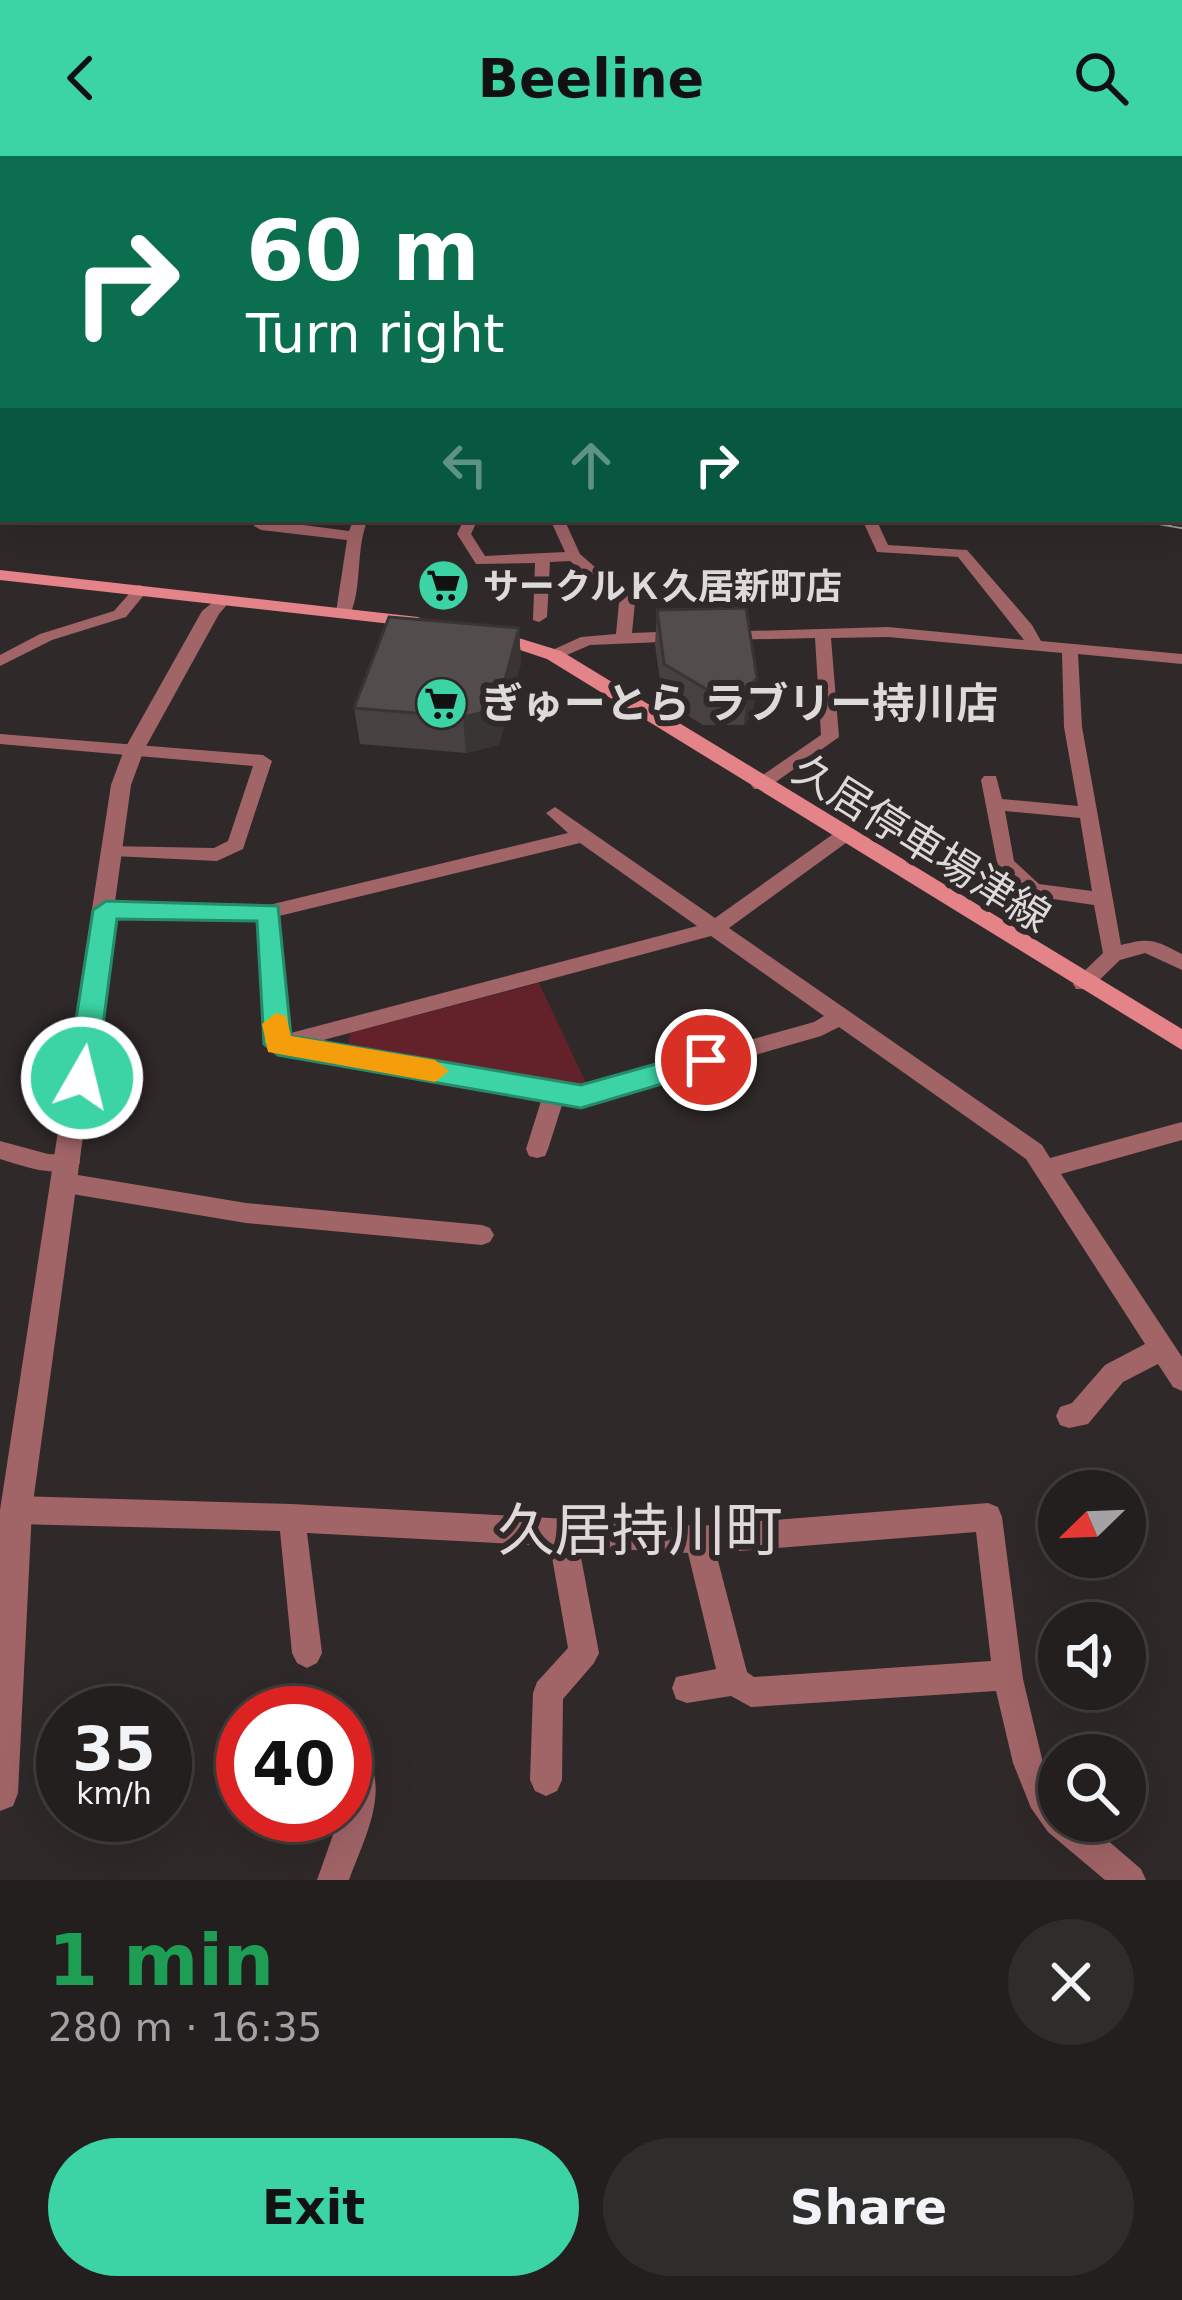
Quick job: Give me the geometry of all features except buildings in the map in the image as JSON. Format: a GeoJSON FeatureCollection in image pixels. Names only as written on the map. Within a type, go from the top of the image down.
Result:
{"type":"FeatureCollection","features":[{"type":"Feature","properties":{"kind":"main road"},"geometry":{"type":"LineString","coordinates":[[0,575],[436,625]]}},
{"type":"Feature","properties":{"kind":"main road","name":"久居停車場津線"},"geometry":{"type":"LineString","coordinates":[[474,631],[554,655],[1182,1041]]}},
{"type":"Feature","properties":{"kind":"street"},"geometry":{"type":"LineString","coordinates":[[263,522],[261,526],[352,536]]}},
{"type":"Feature","properties":{"kind":"street"},"geometry":{"type":"LineString","coordinates":[[344,612],[353,563],[352,536],[359,522]]}},
{"type":"Feature","properties":{"kind":"street"},"geometry":{"type":"LineString","coordinates":[[470,522],[464,534],[481,561],[574,556]]}},
{"type":"Feature","properties":{"kind":"street"},"geometry":{"type":"LineString","coordinates":[[558,522],[574,556],[627,602],[624,637]]}},
{"type":"Feature","properties":{"kind":"street"},"geometry":{"type":"LineString","coordinates":[[870,522],[882,549],[962,553],[1026,628],[1034,644]]}},
{"type":"Feature","properties":{"kind":"street"},"geometry":{"type":"LineString","coordinates":[[539,617],[543,560]]}},
{"type":"Feature","properties":{"kind":"street"},"geometry":{"type":"LineString","coordinates":[[0,661],[46,637],[120,614],[140,590]]}},
{"type":"Feature","properties":{"kind":"street"},"geometry":{"type":"LineString","coordinates":[[0,1793],[10,1530],[68,1173],[121,785],[134,750],[211,611],[222,600]]}},
{"type":"Feature","properties":{"kind":"street"},"geometry":{"type":"LineString","coordinates":[[554,655],[587,640],[624,637],[888,632],[1182,659]]}},
{"type":"Feature","properties":{"kind":"street"},"geometry":{"type":"LineString","coordinates":[[760,784],[830,737],[823,634]]}},
{"type":"Feature","properties":{"kind":"street"},"geometry":{"type":"LineString","coordinates":[[1070,649],[1073,727],[1113,955]]}},
{"type":"Feature","properties":{"kind":"street"},"geometry":{"type":"LineString","coordinates":[[0,739],[263,760],[236,845],[217,855],[113,850]]}},
{"type":"Feature","properties":{"kind":"street"},"geometry":{"type":"LineString","coordinates":[[990,780],[1005,863],[1034,890],[1102,899]]}},
{"type":"Feature","properties":{"kind":"street"},"geometry":{"type":"LineString","coordinates":[[996,804],[1088,813]]}},
{"type":"Feature","properties":{"kind":"street"},"geometry":{"type":"LineString","coordinates":[[555,813],[1034,1152],[1182,1379]]}},
{"type":"Feature","properties":{"kind":"street"},"geometry":{"type":"LineString","coordinates":[[106,910],[269,912],[583,836]]}},
{"type":"Feature","properties":{"kind":"street"},"geometry":{"type":"LineString","coordinates":[[278,1044],[715,928],[843,836]]}},
{"type":"Feature","properties":{"kind":"street"},"geometry":{"type":"LineString","coordinates":[[269,912],[278,1044]]}},
{"type":"Feature","properties":{"kind":"street"},"geometry":{"type":"LineString","coordinates":[[1083,984],[1113,955],[1147,945],[1182,963]]}},
{"type":"Feature","properties":{"kind":"street"},"geometry":{"type":"LineString","coordinates":[[278,1044],[581,1096],[821,1028],[838,1017]]}},
{"type":"Feature","properties":{"kind":"street"},"geometry":{"type":"LineString","coordinates":[[537,1149],[555,1092]]}},
{"type":"Feature","properties":{"kind":"street"},"geometry":{"type":"LineString","coordinates":[[1045,1169],[1182,1131]]}},
{"type":"Feature","properties":{"kind":"street"},"geometry":{"type":"LineString","coordinates":[[0,1150],[68,1173],[246,1213],[482,1235]]}},
{"type":"Feature","properties":{"kind":"street"},"geometry":{"type":"LineString","coordinates":[[1069,1416],[1079,1415],[1098,1388],[1132,1358],[1163,1352]]}},
{"type":"Feature","properties":{"kind":"street"},"geometry":{"type":"LineString","coordinates":[[10,1530],[292,1518],[699,1540],[988,1517],[1027,1769],[1038,1790]]}},
{"type":"Feature","properties":{"kind":"street"},"geometry":{"type":"LineString","coordinates":[[292,1518],[307,1653]]}},
{"type":"Feature","properties":{"kind":"street"},"geometry":{"type":"LineString","coordinates":[[545,1780],[548,1693],[584,1653],[562,1533]]}},
{"type":"Feature","properties":{"kind":"street"},"geometry":{"type":"LineString","coordinates":[[699,1540],[734,1681]]}},
{"type":"Feature","properties":{"kind":"street"},"geometry":{"type":"LineString","coordinates":[[687,1688],[734,1681],[751,1692],[1010,1676]]}},
{"type":"Feature","properties":{"kind":"street"},"geometry":{"type":"LineString","coordinates":[[333,1880],[347,1842]]}},
{"type":"Feature","properties":{"kind":"street"},"geometry":{"type":"LineString","coordinates":[[1084,1842],[1130,1880]]}},
{"type":"Feature","properties":{"kind":"shaded area"},"geometry":{"type":"Polygon","coordinates":[[[539,983],[586,1083],[580,1086],[348,1046],[350,1033],[539,983]]]}},
{"type":"Feature","properties":{"kind":"railway"},"geometry":{"type":"LineString","coordinates":[[1165,522],[1182,525]]}},
{"type":"Feature","properties":{"kind":"slow traffic"},"geometry":{"type":"LineString","coordinates":[[276,1024],[278,1044],[435,1071]]}},
{"type":"Feature","properties":{"kind":"place","name":"サークルＫ久居新町店"},"geometry":{"type":"Point","coordinates":[444,586]}},
{"type":"Feature","properties":{"kind":"place","name":"ぎゅーとら ラブリー持川店"},"geometry":{"type":"Point","coordinates":[442,703]}},
{"type":"Feature","properties":{"kind":"district","name":"久居持川町"},"geometry":{"type":"Point","coordinates":[640,1530]}},
{"type":"Feature","properties":{"kind":"route"},"geometry":{"type":"LineString","coordinates":[[82,1078],[106,910],[269,912],[278,1044],[581,1096],[706,1060]]}}]}
